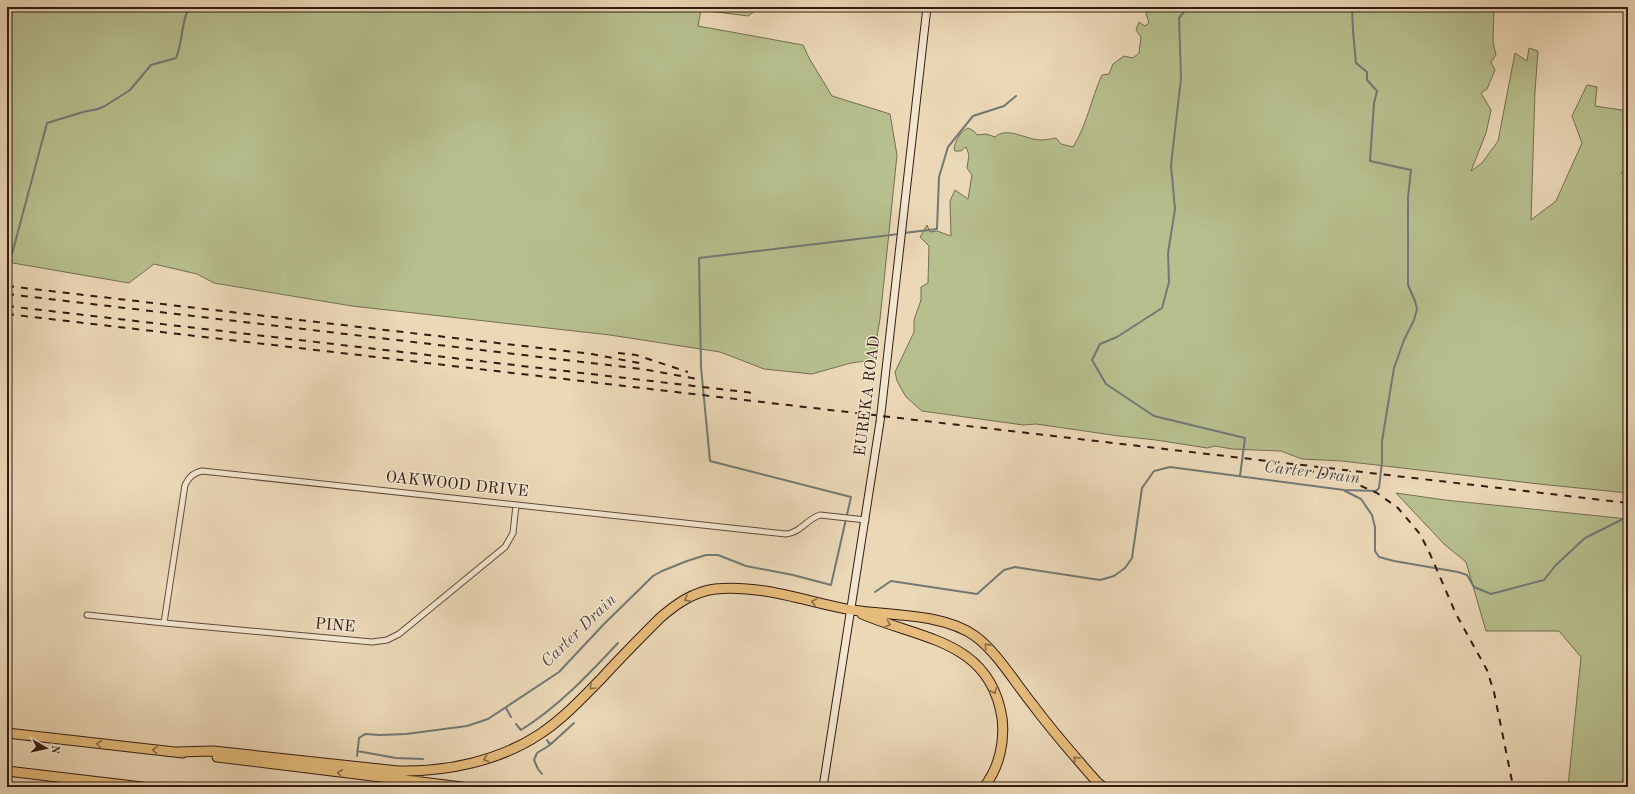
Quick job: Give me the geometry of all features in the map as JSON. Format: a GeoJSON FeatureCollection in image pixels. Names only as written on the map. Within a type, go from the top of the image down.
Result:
{"type":"FeatureCollection","features":[{"type":"Feature","properties":{"kind":"highway"},"geometry":{"type":"LineString","coordinates":[[177,752],[220,752],[405,771],[435,770],[470,764],[488,759],[540,734],[567,712],[673,606],[698,593],[730,588],[770,592],[852,610],[942,622],[961,628],[984,643],[1044,720],[1103,787]]}},
{"type":"Feature","properties":{"kind":"highway"},"geometry":{"type":"LineString","coordinates":[[852,610],[876,620],[948,644],[974,662],[989,681],[1000,704],[1003,729],[1001,751],[995,767],[984,787]]}},
{"type":"Feature","properties":{"kind":"highway"},"geometry":{"type":"LineString","coordinates":[[7,733],[462,787]]}},
{"type":"Feature","properties":{"kind":"highway"},"geometry":{"type":"LineString","coordinates":[[7,771],[142,787]]}},
{"type":"Feature","properties":{"kind":"street","name":"EUREKA ROAD"},"geometry":{"type":"LineString","coordinates":[[823,787],[882,412],[927,7]]}},
{"type":"Feature","properties":{"kind":"street","name":"OAKWOOD DRIVE"},"geometry":{"type":"LineString","coordinates":[[164,623],[184,485],[188,479],[198,472],[207,471],[786,534],[796,532],[815,517],[820,515],[866,520]]}},
{"type":"Feature","properties":{"kind":"street","name":"PINE"},"geometry":{"type":"LineString","coordinates":[[87,615],[372,642],[387,640],[399,634],[505,547],[513,533],[516,505]]}},
{"type":"Feature","properties":{"kind":"green space"},"geometry":{"type":"Polygon","coordinates":[[[7,7],[761,7],[748,16],[701,10],[698,26],[803,45],[809,58],[832,96],[890,114],[897,155],[880,319],[873,360],[851,363],[812,374],[764,369],[720,352],[610,335],[352,306],[214,283],[197,274],[154,264],[129,283],[7,262],[7,7]]]}},
{"type":"Feature","properties":{"kind":"green space"},"geometry":{"type":"Polygon","coordinates":[[[1148,7],[1494,7],[1493,42],[1496,55],[1491,62],[1495,70],[1487,89],[1481,93],[1491,110],[1486,133],[1471,171],[1482,163],[1498,141],[1515,53],[1527,61],[1529,48],[1538,51],[1535,91],[1531,220],[1556,201],[1582,143],[1572,116],[1587,85],[1597,87],[1595,106],[1628,111],[1628,165],[1621,173],[1627,178],[1628,182],[1628,493],[1342,461],[1302,459],[1281,451],[1232,449],[1215,446],[1207,448],[1036,424],[1023,425],[922,411],[906,397],[897,381],[895,372],[914,332],[914,320],[921,300],[921,287],[928,283],[929,246],[920,237],[927,225],[930,232],[937,231],[951,236],[950,201],[955,190],[968,199],[972,175],[967,168],[969,155],[966,147],[961,151],[955,151],[954,148],[959,136],[968,128],[974,131],[977,135],[986,134],[995,137],[1000,134],[1011,133],[1041,140],[1056,138],[1061,144],[1073,147],[1082,130],[1102,75],[1109,74],[1113,64],[1124,56],[1133,58],[1139,53],[1141,37],[1136,30],[1139,22],[1145,26],[1149,23],[1146,14],[1148,7]]]}},
{"type":"Feature","properties":{"kind":"green space"},"geometry":{"type":"Polygon","coordinates":[[[1396,493],[1445,500],[1628,519],[1628,787],[1568,787],[1581,657],[1559,631],[1486,631],[1466,562],[1445,545],[1396,493]]]}},
{"type":"Feature","properties":{"kind":"waterway"},"geometry":{"type":"LineString","coordinates":[[7,258],[12,254],[47,123],[105,106],[130,90],[151,65],[176,58],[186,13],[189,7]]}},
{"type":"Feature","properties":{"kind":"waterway"},"geometry":{"type":"LineString","coordinates":[[1188,7],[1179,18],[1181,78],[1171,165],[1175,209],[1168,253],[1169,282],[1162,308],[1117,337],[1100,344],[1092,360],[1106,384],[1154,416],[1245,438],[1240,476]]}},
{"type":"Feature","properties":{"kind":"waterway","name":"Carter Drain"},"geometry":{"type":"LineString","coordinates":[[875,592],[891,581],[977,594],[1004,570],[1015,567],[1100,580],[1114,576],[1125,568],[1132,558],[1142,488],[1154,471],[1170,467],[1344,490],[1376,491],[1379,488],[1382,462],[1382,441],[1394,368],[1404,340],[1414,320],[1417,309],[1408,285],[1408,197],[1411,170],[1370,161],[1374,103],[1377,91],[1367,80],[1367,72],[1356,63],[1352,7]]}},
{"type":"Feature","properties":{"kind":"waterway"},"geometry":{"type":"LineString","coordinates":[[904,233],[937,229],[939,177],[948,147],[973,116],[1004,106],[1016,96]]}},
{"type":"Feature","properties":{"kind":"waterway"},"geometry":{"type":"LineString","coordinates":[[357,756],[359,738],[365,734],[406,734],[467,726],[488,719],[559,672],[604,624],[653,576],[687,561],[706,555],[718,555],[746,566],[793,575],[831,585],[851,497],[710,461],[701,367],[699,258],[899,234]]}},
{"type":"Feature","properties":{"kind":"waterway"},"geometry":{"type":"LineString","coordinates":[[1345,491],[1361,499],[1372,515],[1375,527],[1375,551],[1379,557],[1458,572],[1467,575],[1474,587],[1491,594],[1544,580],[1555,566],[1585,538],[1625,518],[1628,519]]}},
{"type":"Feature","properties":{"kind":"waterway"},"geometry":{"type":"LineString","coordinates":[[516,724],[521,730],[548,711],[584,678],[618,643]]}},
{"type":"Feature","properties":{"kind":"waterway"},"geometry":{"type":"LineString","coordinates":[[506,708],[511,717]]}},
{"type":"Feature","properties":{"kind":"waterway"},"geometry":{"type":"LineString","coordinates":[[550,743],[551,744],[574,723]]}},
{"type":"Feature","properties":{"kind":"waterway"},"geometry":{"type":"LineString","coordinates":[[542,774],[534,760],[537,753],[550,745],[547,740]]}},
{"type":"Feature","properties":{"kind":"waterway"},"geometry":{"type":"LineString","coordinates":[[357,751],[396,758],[423,759]]}},
{"type":"Feature","properties":{"kind":"railway"},"geometry":{"type":"LineString","coordinates":[[7,286],[592,354],[644,364]]}},
{"type":"Feature","properties":{"kind":"railway"},"geometry":{"type":"LineString","coordinates":[[7,294],[642,369],[697,379]]}},
{"type":"Feature","properties":{"kind":"railway"},"geometry":{"type":"LineString","coordinates":[[7,306],[754,393]]}},
{"type":"Feature","properties":{"kind":"railway"},"geometry":{"type":"LineString","coordinates":[[7,314],[1628,503]]}},
{"type":"Feature","properties":{"kind":"railway"},"geometry":{"type":"LineString","coordinates":[[618,353],[636,355],[688,372]]}},
{"type":"Feature","properties":{"kind":"railway"},"geometry":{"type":"LineString","coordinates":[[1307,470],[1350,481],[1377,493],[1398,508],[1420,534],[1456,614],[1487,670],[1494,692],[1512,781]]}}]}
